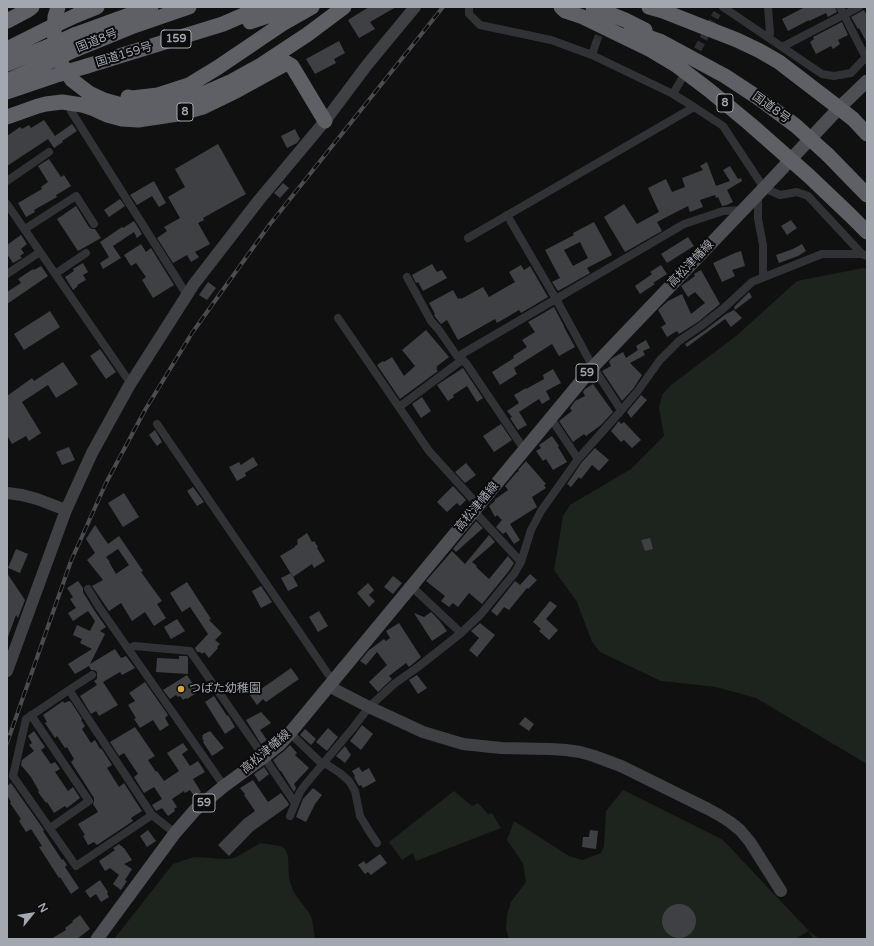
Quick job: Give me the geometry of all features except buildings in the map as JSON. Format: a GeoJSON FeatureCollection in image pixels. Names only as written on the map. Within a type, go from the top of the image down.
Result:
{"type":"FeatureCollection","features":[{"type":"Feature","properties":{"kind":"highway"},"geometry":{"type":"LineString","coordinates":[[7,21],[32,7]]}},
{"type":"Feature","properties":{"kind":"highway"},"geometry":{"type":"LineString","coordinates":[[58,7],[55,17],[54,33],[57,50],[62,65],[72,80],[88,93],[104,100],[126,106],[149,107],[200,95],[232,80],[261,65],[308,34],[344,7]]}},
{"type":"Feature","properties":{"kind":"highway"},"geometry":{"type":"LineString","coordinates":[[96,7],[66,11],[64,30],[66,46],[71,60],[84,77],[96,86],[111,93],[132,98],[158,95],[189,85],[217,68],[267,33],[312,7]]}},
{"type":"Feature","properties":{"kind":"highway","name":"国道8号"},"geometry":{"type":"LineString","coordinates":[[7,81],[53,60],[75,42],[151,7]]}},
{"type":"Feature","properties":{"kind":"highway","name":"国道8号"},"geometry":{"type":"LineString","coordinates":[[7,64],[42,49],[131,27],[189,7]]}},
{"type":"Feature","properties":{"kind":"highway","name":"国道159号"},"geometry":{"type":"LineString","coordinates":[[7,92],[60,74],[223,24],[262,7]]}},
{"type":"Feature","properties":{"kind":"highway"},"geometry":{"type":"LineString","coordinates":[[183,37],[214,34],[274,14],[290,7]]}},
{"type":"Feature","properties":{"kind":"highway","name":"国道8号"},"geometry":{"type":"LineString","coordinates":[[563,7],[614,23],[660,41],[725,76],[760,99],[796,126],[867,195]]}},
{"type":"Feature","properties":{"kind":"highway","name":"8"},"geometry":{"type":"LineString","coordinates":[[563,7],[565,11],[583,17],[644,47],[676,66],[709,90],[750,124],[850,214],[867,232]]}},
{"type":"Feature","properties":{"kind":"highway","name":"国道8号"},"geometry":{"type":"LineString","coordinates":[[593,7],[652,33],[660,41]]}},
{"type":"Feature","properties":{"kind":"highway"},"geometry":{"type":"LineString","coordinates":[[649,7],[663,11],[723,35],[760,51],[779,62],[853,119],[867,134]]}},
{"type":"Feature","properties":{"kind":"highway"},"geometry":{"type":"LineString","coordinates":[[7,49],[47,29],[73,11]]}},
{"type":"Feature","properties":{"kind":"highway","name":"8"},"geometry":{"type":"LineString","coordinates":[[7,117],[46,104],[62,102],[87,106],[107,115],[122,119],[138,120],[178,114],[203,107],[236,91],[278,67],[287,64],[292,66],[325,121]]}},
{"type":"Feature","properties":{"kind":"main road","name":"高松津幡線"},"geometry":{"type":"LineString","coordinates":[[97,939],[175,833],[195,810],[224,786],[279,745],[593,367],[839,108],[867,81]]}},
{"type":"Feature","properties":{"kind":"street"},"geometry":{"type":"LineString","coordinates":[[7,672],[11,646],[66,510],[92,452],[131,384],[194,284],[259,200],[325,121],[367,65],[415,7]]}},
{"type":"Feature","properties":{"kind":"street"},"geometry":{"type":"LineString","coordinates":[[469,7],[469,14],[480,25],[551,40],[592,55],[673,94],[723,126],[761,191],[758,219],[763,245],[763,277]]}},
{"type":"Feature","properties":{"kind":"street"},"geometry":{"type":"LineString","coordinates":[[768,7],[769,38]]}},
{"type":"Feature","properties":{"kind":"street"},"geometry":{"type":"LineString","coordinates":[[782,47],[842,11],[859,7]]}},
{"type":"Feature","properties":{"kind":"street"},"geometry":{"type":"LineString","coordinates":[[720,9],[769,38],[822,74],[834,76],[851,73],[866,60],[842,11]]}},
{"type":"Feature","properties":{"kind":"street"},"geometry":{"type":"LineString","coordinates":[[592,55],[596,43]]}},
{"type":"Feature","properties":{"kind":"street"},"geometry":{"type":"LineString","coordinates":[[673,94],[681,80]]}},
{"type":"Feature","properties":{"kind":"street"},"geometry":{"type":"LineString","coordinates":[[72,103],[71,111],[187,295]]}},
{"type":"Feature","properties":{"kind":"street"},"geometry":{"type":"LineString","coordinates":[[468,238],[694,108]]}},
{"type":"Feature","properties":{"kind":"street"},"geometry":{"type":"LineString","coordinates":[[7,181],[49,152]]}},
{"type":"Feature","properties":{"kind":"street"},"geometry":{"type":"LineString","coordinates":[[761,191],[780,195],[797,192],[808,196],[865,255]]}},
{"type":"Feature","properties":{"kind":"street"},"geometry":{"type":"LineString","coordinates":[[25,230],[76,196],[94,224]]}},
{"type":"Feature","properties":{"kind":"street"},"geometry":{"type":"LineString","coordinates":[[7,205],[131,384]]}},
{"type":"Feature","properties":{"kind":"street"},"geometry":{"type":"LineString","coordinates":[[462,360],[462,354],[684,224],[723,211],[742,210]]}},
{"type":"Feature","properties":{"kind":"street"},"geometry":{"type":"LineString","coordinates":[[507,215],[556,299],[593,367],[621,410]]}},
{"type":"Feature","properties":{"kind":"street"},"geometry":{"type":"LineString","coordinates":[[7,274],[40,252]]}},
{"type":"Feature","properties":{"kind":"street"},"geometry":{"type":"LineString","coordinates":[[55,274],[86,254]]}},
{"type":"Feature","properties":{"kind":"street"},"geometry":{"type":"LineString","coordinates":[[290,816],[300,792],[305,785],[369,708],[394,684],[461,633],[481,614],[514,574],[521,562],[531,530],[541,511],[578,459],[646,380],[660,360],[679,341],[724,308],[752,282],[822,254],[865,255]]}},
{"type":"Feature","properties":{"kind":"street"},"geometry":{"type":"LineString","coordinates":[[407,277],[431,321],[457,356],[466,363],[524,449]]}},
{"type":"Feature","properties":{"kind":"street"},"geometry":{"type":"LineString","coordinates":[[338,318],[429,451],[521,562]]}},
{"type":"Feature","properties":{"kind":"street"},"geometry":{"type":"LineString","coordinates":[[399,407],[462,360]]}},
{"type":"Feature","properties":{"kind":"street"},"geometry":{"type":"LineString","coordinates":[[550,417],[578,459]]}},
{"type":"Feature","properties":{"kind":"street"},"geometry":{"type":"LineString","coordinates":[[157,424],[328,674],[336,690],[369,708],[423,732],[463,744],[500,748],[566,750],[594,756],[621,766],[708,809],[730,822],[740,830],[750,842],[781,891]]}},
{"type":"Feature","properties":{"kind":"street"},"geometry":{"type":"LineString","coordinates":[[7,493],[30,497],[66,510]]}},
{"type":"Feature","properties":{"kind":"street"},"geometry":{"type":"LineString","coordinates":[[411,586],[461,633]]}},
{"type":"Feature","properties":{"kind":"street"},"geometry":{"type":"LineString","coordinates":[[88,589],[224,786]]}},
{"type":"Feature","properties":{"kind":"street"},"geometry":{"type":"LineString","coordinates":[[129,649],[134,646],[190,651],[295,803]]}},
{"type":"Feature","properties":{"kind":"street"},"geometry":{"type":"LineString","coordinates":[[92,675],[26,719],[13,776],[76,866],[152,815]]}},
{"type":"Feature","properties":{"kind":"street"},"geometry":{"type":"LineString","coordinates":[[69,690],[152,815],[175,833]]}},
{"type":"Feature","properties":{"kind":"street"},"geometry":{"type":"LineString","coordinates":[[32,716],[89,801],[50,828]]}},
{"type":"Feature","properties":{"kind":"street"},"geometry":{"type":"LineString","coordinates":[[290,733],[320,762],[340,773],[349,781],[355,791],[360,816],[377,843]]}},
{"type":"Feature","properties":{"kind":"shaded area"},"geometry":{"type":"Polygon","coordinates":[[[863,268],[867,269],[867,764],[756,698],[716,687],[661,681],[600,652],[592,642],[577,602],[554,570],[563,516],[570,505],[631,469],[664,436],[659,408],[662,395],[671,385],[736,336],[797,281],[863,268]]]}},
{"type":"Feature","properties":{"kind":"shaded area"},"geometry":{"type":"Polygon","coordinates":[[[623,790],[723,840],[809,931],[795,939],[509,939],[506,929],[507,915],[511,902],[526,882],[523,863],[507,840],[514,821],[569,856],[582,860],[601,853],[604,846],[606,811],[623,790]]]}},
{"type":"Feature","properties":{"kind":"shaded area"},"geometry":{"type":"Polygon","coordinates":[[[454,791],[472,806],[478,803],[488,814],[492,813],[501,828],[416,861],[413,853],[402,860],[389,842],[454,791]]]}},
{"type":"Feature","properties":{"kind":"shaded area"},"geometry":{"type":"Polygon","coordinates":[[[261,843],[280,846],[285,849],[288,856],[289,878],[293,891],[312,919],[315,939],[114,939],[173,864],[194,857],[234,858],[261,843]]]}},
{"type":"Feature","properties":{"kind":"shaded area"},"geometry":{"type":"Polygon","coordinates":[[[809,931],[819,939],[813,939],[809,931]]]}},
{"type":"Feature","properties":{"kind":"tunnel"},"geometry":{"type":"LineString","coordinates":[[692,60],[717,13]]}},
{"type":"Feature","properties":{"kind":"tunnel"},"geometry":{"type":"LineString","coordinates":[[596,43],[603,25]]}},
{"type":"Feature","properties":{"kind":"railway"},"geometry":{"type":"LineString","coordinates":[[7,743],[71,561],[106,483],[145,410],[192,333],[270,224],[443,7]]}},
{"type":"Feature","properties":{"kind":"place","name":"つばた幼稚園"},"geometry":{"type":"Point","coordinates":[181,689]}}]}
